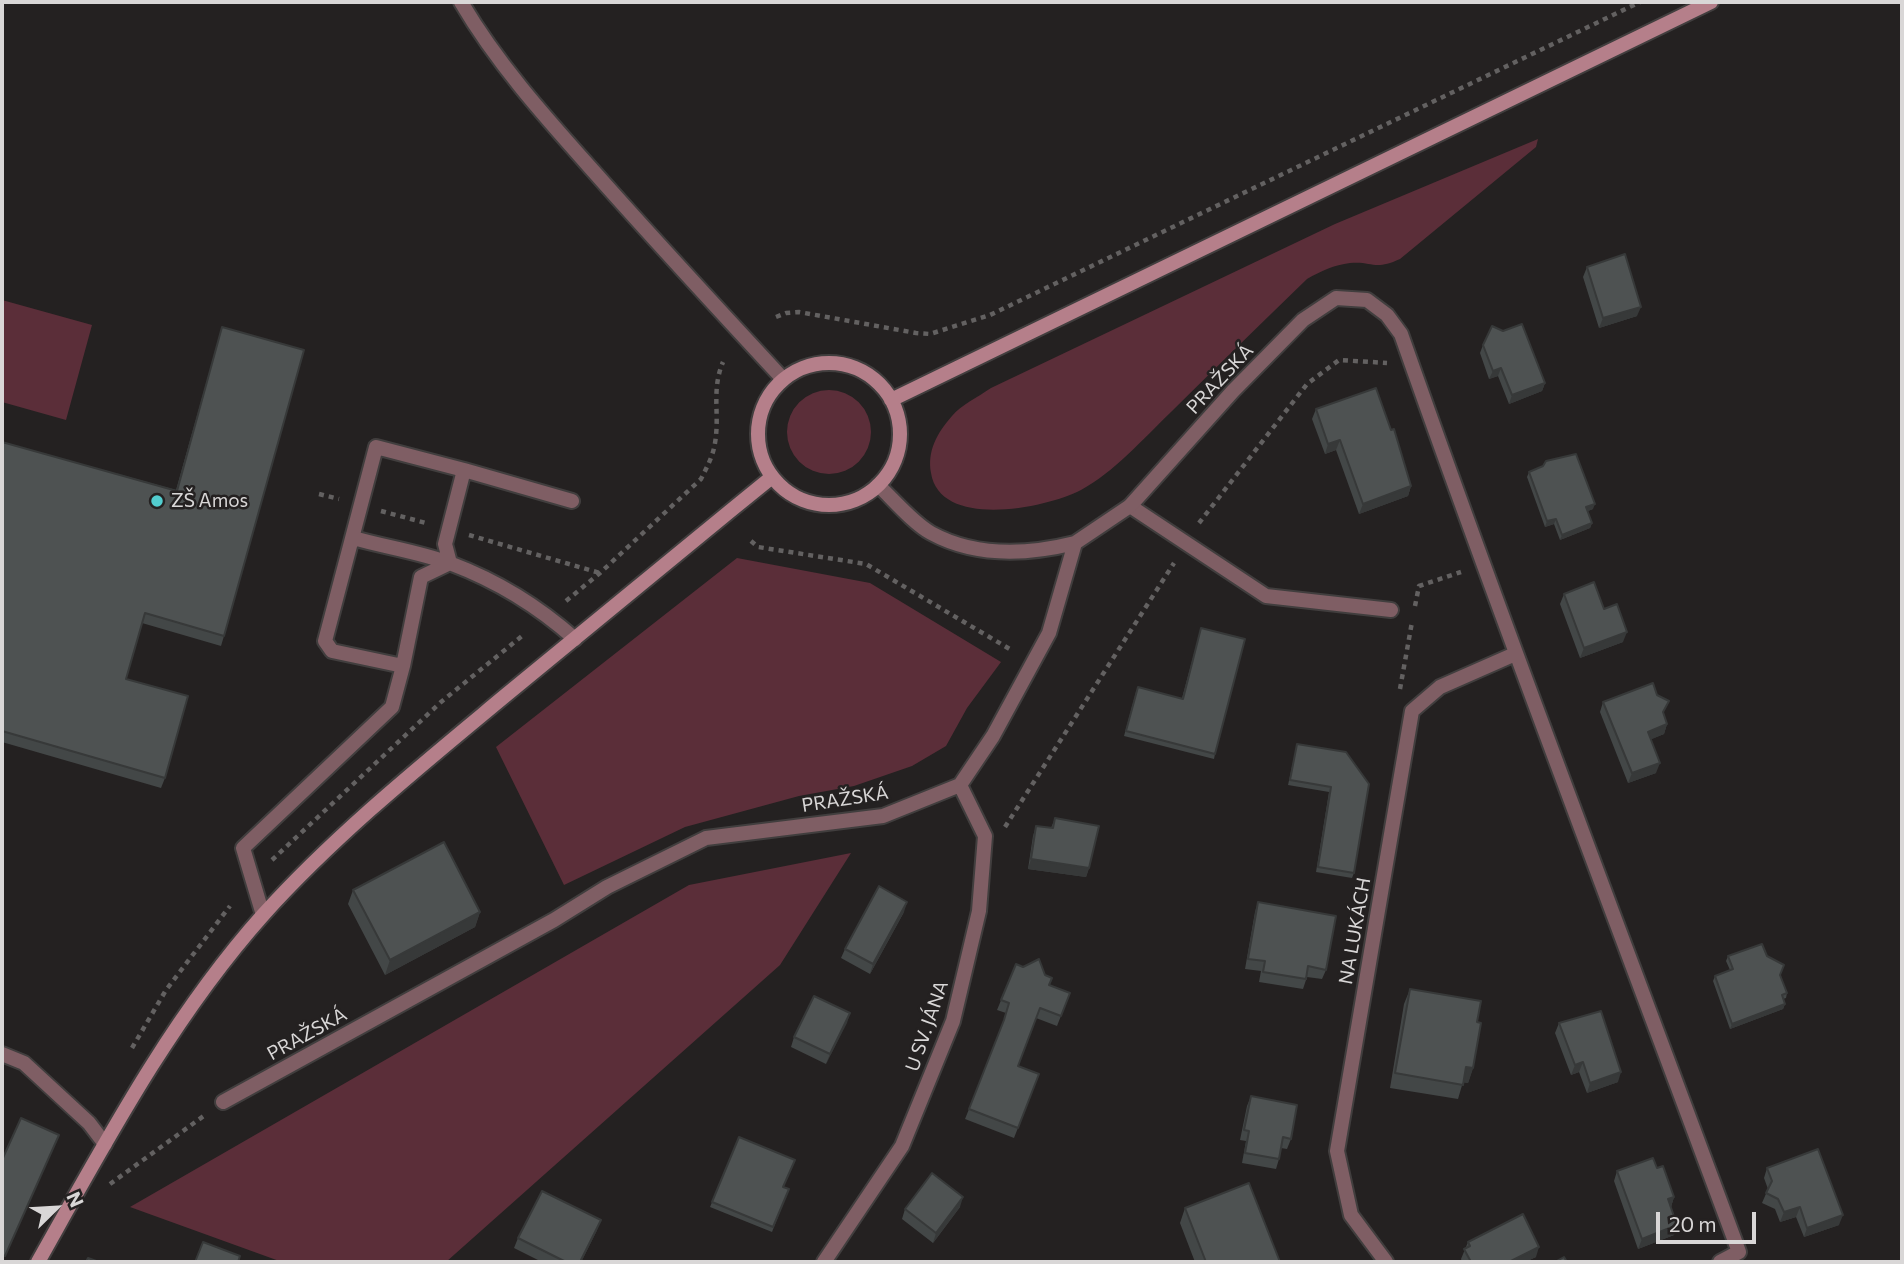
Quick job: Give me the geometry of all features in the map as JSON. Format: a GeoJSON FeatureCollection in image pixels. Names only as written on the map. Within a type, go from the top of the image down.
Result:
{"type":"FeatureCollection","features":[{"type":"Feature","properties":{"kind":"main road"},"geometry":{"type":"LineString","coordinates":[[891,400],[1711,2]]}},
{"type":"Feature","properties":{"kind":"main road"},"geometry":{"type":"LineString","coordinates":[[821,363],[842,364],[862,371],[879,383],[891,400],[898,422],[898,445],[891,467],[878,485],[861,497],[843,503],[823,505],[804,501],[786,491],[772,477],[762,458],[758,436],[760,415],[769,395],[783,379],[802,368],[821,363]]}},
{"type":"Feature","properties":{"kind":"main road"},"geometry":{"type":"LineString","coordinates":[[38,1262],[105,1144],[191,1008],[264,915],[309,867],[443,747],[772,477]]}},
{"type":"Feature","properties":{"kind":"street"},"geometry":{"type":"LineString","coordinates":[[461,2],[501,64],[608,188],[783,379]]}},
{"type":"Feature","properties":{"kind":"street","name":"PRAŽSKÁ"},"geometry":{"type":"LineString","coordinates":[[1075,543],[1130,506],[1233,391],[1303,320],[1336,298],[1367,300],[1387,315],[1401,334],[1515,654]]}},
{"type":"Feature","properties":{"kind":"street"},"geometry":{"type":"LineString","coordinates":[[403,666],[331,651],[325,640],[376,447],[572,500]]}},
{"type":"Feature","properties":{"kind":"street"},"geometry":{"type":"LineString","coordinates":[[450,563],[445,544],[464,470]]}},
{"type":"Feature","properties":{"kind":"street"},"geometry":{"type":"LineString","coordinates":[[878,485],[929,532],[969,549],[1044,551],[1075,543]]}},
{"type":"Feature","properties":{"kind":"street"},"geometry":{"type":"LineString","coordinates":[[1130,506],[1266,596],[1391,610]]}},
{"type":"Feature","properties":{"kind":"street"},"geometry":{"type":"LineString","coordinates":[[353,538],[450,563],[506,589],[538,608],[575,639]]}},
{"type":"Feature","properties":{"kind":"street"},"geometry":{"type":"LineString","coordinates":[[960,785],[993,736],[1049,633],[1075,543]]}},
{"type":"Feature","properties":{"kind":"street"},"geometry":{"type":"LineString","coordinates":[[264,915],[243,848],[392,707],[421,577],[450,563]]}},
{"type":"Feature","properties":{"kind":"street"},"geometry":{"type":"LineString","coordinates":[[1515,654],[1556,757],[1741,1257],[1720,1262]]}},
{"type":"Feature","properties":{"kind":"street","name":"NA LUKÁCH"},"geometry":{"type":"LineString","coordinates":[[1386,1262],[1351,1215],[1338,1151],[1412,711],[1440,687],[1515,654]]}},
{"type":"Feature","properties":{"kind":"street","name":"PRAŽSKÁ"},"geometry":{"type":"LineString","coordinates":[[223,1102],[554,920],[607,887],[706,838],[883,816],[960,785]]}},
{"type":"Feature","properties":{"kind":"street","name":"U SV. JÁNA"},"geometry":{"type":"LineString","coordinates":[[827,1261],[902,1146],[953,1021],[979,911],[985,836],[960,785]]}},
{"type":"Feature","properties":{"kind":"street"},"geometry":{"type":"LineString","coordinates":[[2,1054],[24,1063],[89,1123],[105,1144]]}},
{"type":"Feature","properties":{"kind":"path"},"geometry":{"type":"LineString","coordinates":[[776,317],[799,312],[930,334],[990,315],[1640,2]]}},
{"type":"Feature","properties":{"kind":"path"},"geometry":{"type":"LineString","coordinates":[[561,604],[600,573],[701,479],[710,463],[715,442],[717,377],[723,362]]}},
{"type":"Feature","properties":{"kind":"path"},"geometry":{"type":"LineString","coordinates":[[751,541],[758,547],[866,564],[1033,663]]}},
{"type":"Feature","properties":{"kind":"path"},"geometry":{"type":"LineString","coordinates":[[272,860],[440,702],[522,636]]}},
{"type":"Feature","properties":{"kind":"path"},"geometry":{"type":"LineString","coordinates":[[107,1186],[223,1102]]}},
{"type":"Feature","properties":{"kind":"shaded area"},"geometry":{"type":"Polygon","coordinates":[[[1538,139],[1536,147],[1400,259],[1379,265],[1344,264],[1307,279],[1128,454],[1093,483],[1065,497],[1044,503],[997,510],[973,508],[953,502],[939,491],[930,465],[930,457],[938,436],[956,412],[991,388],[1335,224],[1538,139]]]}},
{"type":"Feature","properties":{"kind":"shaded area"},"geometry":{"type":"Polygon","coordinates":[[[2,300],[92,325],[66,420],[2,402],[2,300]]]}},
{"type":"Feature","properties":{"kind":"shaded area"},"geometry":{"type":"Polygon","coordinates":[[[829,390],[845,393],[859,402],[868,416],[871,432],[868,448],[859,462],[845,471],[829,474],[813,471],[799,462],[790,448],[787,432],[790,416],[799,402],[813,393],[829,390]]]}},
{"type":"Feature","properties":{"kind":"shaded area"},"geometry":{"type":"Polygon","coordinates":[[[737,558],[870,583],[1001,662],[967,708],[946,746],[912,766],[854,786],[799,796],[685,827],[564,885],[496,747],[737,558]]]}},
{"type":"Feature","properties":{"kind":"shaded area"},"geometry":{"type":"Polygon","coordinates":[[[851,853],[780,965],[446,1262],[282,1262],[130,1207],[689,885],[851,853]]]}},
{"type":"Feature","properties":{"kind":"building"},"geometry":{"type":"Polygon","coordinates":[[[1625,254],[1641,307],[1603,318],[1587,267],[1625,254]]]}},
{"type":"Feature","properties":{"kind":"building"},"geometry":{"type":"Polygon","coordinates":[[[1522,324],[1545,383],[1512,395],[1501,368],[1493,371],[1483,345],[1492,326],[1503,331],[1522,324]]]}},
{"type":"Feature","properties":{"kind":"building"},"geometry":{"type":"Polygon","coordinates":[[[222,327],[304,350],[224,636],[145,613],[126,679],[188,696],[165,778],[2,731],[2,442],[177,491],[222,327]]]}},
{"type":"Feature","properties":{"kind":"building"},"geometry":{"type":"Polygon","coordinates":[[[1376,388],[1391,430],[1394,429],[1411,486],[1363,504],[1340,440],[1328,444],[1316,409],[1376,388]]]}},
{"type":"Feature","properties":{"kind":"building"},"geometry":{"type":"Polygon","coordinates":[[[1576,454],[1595,504],[1586,507],[1592,523],[1562,535],[1556,519],[1547,521],[1529,472],[1543,466],[1546,461],[1576,454]]]}},
{"type":"Feature","properties":{"kind":"building"},"geometry":{"type":"Polygon","coordinates":[[[1594,582],[1604,609],[1617,604],[1627,632],[1584,648],[1564,594],[1594,582]]]}},
{"type":"Feature","properties":{"kind":"building"},"geometry":{"type":"Polygon","coordinates":[[[1201,628],[1245,639],[1215,754],[1126,731],[1138,687],[1183,699],[1201,628]]]}},
{"type":"Feature","properties":{"kind":"building"},"geometry":{"type":"Polygon","coordinates":[[[1653,683],[1657,695],[1669,701],[1663,712],[1667,724],[1648,732],[1660,763],[1632,773],[1603,702],[1653,683]]]}},
{"type":"Feature","properties":{"kind":"building"},"geometry":{"type":"Polygon","coordinates":[[[1297,744],[1346,752],[1369,784],[1354,873],[1318,867],[1331,787],[1290,780],[1297,744]]]}},
{"type":"Feature","properties":{"kind":"building"},"geometry":{"type":"Polygon","coordinates":[[[1055,818],[1099,826],[1089,868],[1031,859],[1036,826],[1053,828],[1055,818]]]}},
{"type":"Feature","properties":{"kind":"building"},"geometry":{"type":"Polygon","coordinates":[[[444,842],[480,912],[390,960],[353,890],[444,842]]]}},
{"type":"Feature","properties":{"kind":"building"},"geometry":{"type":"Polygon","coordinates":[[[879,886],[907,902],[873,964],[845,949],[879,886]]]}},
{"type":"Feature","properties":{"kind":"building"},"geometry":{"type":"Polygon","coordinates":[[[1258,902],[1336,916],[1326,970],[1308,966],[1306,979],[1263,972],[1265,961],[1248,959],[1258,902]]]}},
{"type":"Feature","properties":{"kind":"building"},"geometry":{"type":"Polygon","coordinates":[[[1762,944],[1767,956],[1784,965],[1780,975],[1787,993],[1782,995],[1785,1004],[1732,1024],[1715,976],[1733,969],[1728,956],[1762,944]]]}},
{"type":"Feature","properties":{"kind":"building"},"geometry":{"type":"Polygon","coordinates":[[[1039,959],[1045,975],[1052,978],[1049,985],[1070,993],[1061,1016],[1040,1008],[1018,1066],[1039,1074],[1018,1128],[969,1109],[1004,1020],[1009,1003],[1001,1000],[1016,964],[1023,967],[1039,959]]]}},
{"type":"Feature","properties":{"kind":"building"},"geometry":{"type":"Polygon","coordinates":[[[1410,989],[1481,1001],[1477,1022],[1481,1023],[1473,1068],[1466,1067],[1463,1085],[1395,1073],[1410,989]]]}},
{"type":"Feature","properties":{"kind":"building"},"geometry":{"type":"Polygon","coordinates":[[[814,996],[850,1013],[830,1054],[794,1037],[814,996]]]}},
{"type":"Feature","properties":{"kind":"building"},"geometry":{"type":"Polygon","coordinates":[[[1601,1011],[1621,1072],[1590,1083],[1583,1062],[1575,1065],[1559,1023],[1601,1011]]]}},
{"type":"Feature","properties":{"kind":"building"},"geometry":{"type":"Polygon","coordinates":[[[1251,1096],[1297,1105],[1291,1139],[1283,1137],[1279,1159],[1245,1153],[1249,1131],[1244,1130],[1251,1096]]]}},
{"type":"Feature","properties":{"kind":"building"},"geometry":{"type":"Polygon","coordinates":[[[21,1118],[59,1135],[5,1256],[2,1255],[2,1160],[21,1118]]]}},
{"type":"Feature","properties":{"kind":"building"},"geometry":{"type":"Polygon","coordinates":[[[739,1137],[795,1160],[783,1187],[789,1189],[773,1227],[712,1202],[739,1137]]]}},
{"type":"Feature","properties":{"kind":"building"},"geometry":{"type":"Polygon","coordinates":[[[1818,1149],[1843,1215],[1807,1228],[1800,1207],[1784,1212],[1778,1199],[1766,1193],[1772,1181],[1767,1168],[1818,1149]]]}},
{"type":"Feature","properties":{"kind":"building"},"geometry":{"type":"Polygon","coordinates":[[[1653,1158],[1657,1168],[1663,1166],[1674,1197],[1668,1199],[1677,1225],[1642,1239],[1617,1171],[1653,1158]]]}},
{"type":"Feature","properties":{"kind":"building"},"geometry":{"type":"Polygon","coordinates":[[[932,1173],[963,1197],[936,1233],[905,1209],[932,1173]]]}},
{"type":"Feature","properties":{"kind":"building"},"geometry":{"type":"Polygon","coordinates":[[[1249,1183],[1280,1262],[1206,1262],[1185,1208],[1249,1183]]]}},
{"type":"Feature","properties":{"kind":"building"},"geometry":{"type":"Polygon","coordinates":[[[542,1191],[601,1220],[580,1262],[566,1262],[518,1238],[542,1191]]]}},
{"type":"Feature","properties":{"kind":"building"},"geometry":{"type":"Polygon","coordinates":[[[1523,1214],[1539,1247],[1509,1262],[1471,1262],[1464,1249],[1470,1246],[1468,1242],[1523,1214]]]}},
{"type":"Feature","properties":{"kind":"building"},"geometry":{"type":"Polygon","coordinates":[[[203,1242],[240,1256],[238,1262],[195,1262],[203,1242]]]}},
{"type":"Feature","properties":{"kind":"place","name":"ZŠ Amos"},"geometry":{"type":"Point","coordinates":[157,501]}}]}
